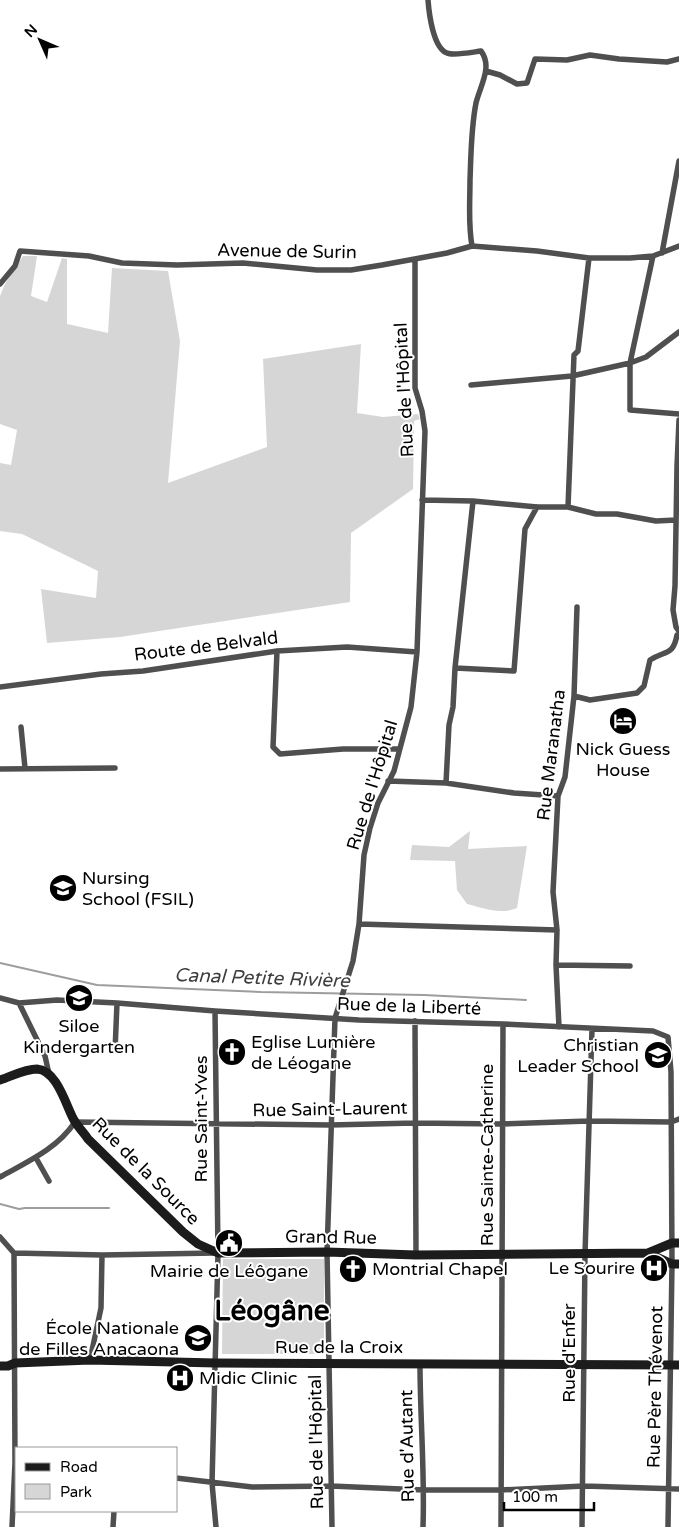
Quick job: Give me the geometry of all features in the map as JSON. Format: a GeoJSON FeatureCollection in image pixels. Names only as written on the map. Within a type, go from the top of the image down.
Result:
{"type":"FeatureCollection","features":[{"type":"Feature","properties":{"kind":"street"},"geometry":{"type":"LineString","coordinates":[[428,0],[435,39],[441,49],[448,54],[482,52],[486,57],[486,71],[474,119],[469,219],[472,246]]}},
{"type":"Feature","properties":{"kind":"street"},"geometry":{"type":"LineString","coordinates":[[486,71],[500,75],[517,84],[526,83],[535,59],[567,60],[590,55],[619,60],[666,62],[679,59]]}},
{"type":"Feature","properties":{"kind":"street"},"geometry":{"type":"LineString","coordinates":[[662,253],[679,161]]}},
{"type":"Feature","properties":{"kind":"street","name":"Avenue de Surin"},"geometry":{"type":"LineString","coordinates":[[0,284],[15,266],[20,251],[89,256],[122,263],[177,265],[243,263],[317,270],[351,270],[415,260],[472,246],[537,250],[588,258],[630,258],[653,256],[679,246]]}},
{"type":"Feature","properties":{"kind":"street"},"geometry":{"type":"LineString","coordinates":[[653,256],[630,362],[630,410],[679,414]]}},
{"type":"Feature","properties":{"kind":"street"},"geometry":{"type":"LineString","coordinates":[[568,507],[572,445],[572,376],[574,355],[578,351],[588,258]]}},
{"type":"Feature","properties":{"kind":"street","name":"Rue de l'Hôpital"},"geometry":{"type":"LineString","coordinates":[[332,1527],[327,1252],[335,1018],[353,961],[364,855],[375,811],[394,771],[411,707],[417,652],[425,431],[422,411],[415,388],[415,260]]}},
{"type":"Feature","properties":{"kind":"street"},"geometry":{"type":"LineString","coordinates":[[471,385],[572,376],[630,362],[646,357],[679,332]]}},
{"type":"Feature","properties":{"kind":"street"},"geometry":{"type":"LineString","coordinates":[[679,420],[676,520],[678,535],[673,610],[676,627],[679,631]]}},
{"type":"Feature","properties":{"kind":"street"},"geometry":{"type":"LineString","coordinates":[[422,500],[568,507],[596,514],[617,514],[656,521],[676,520]]}},
{"type":"Feature","properties":{"kind":"street"},"geometry":{"type":"LineString","coordinates":[[446,783],[455,668],[473,501]]}},
{"type":"Feature","properties":{"kind":"street"},"geometry":{"type":"LineString","coordinates":[[455,668],[514,671],[525,529],[537,507]]}},
{"type":"Feature","properties":{"kind":"street","name":"Rue Maranatha"},"geometry":{"type":"LineString","coordinates":[[559,1027],[556,965],[557,930],[553,892],[558,796],[566,777],[574,696],[577,607]]}},
{"type":"Feature","properties":{"kind":"street"},"geometry":{"type":"LineString","coordinates":[[574,696],[590,700],[637,693],[644,686],[650,660],[672,650],[675,646],[677,635],[679,635]]}},
{"type":"Feature","properties":{"kind":"street","name":"Route de Belvald"},"geometry":{"type":"LineString","coordinates":[[0,687],[101,674],[143,671],[277,652],[347,647],[417,652]]}},
{"type":"Feature","properties":{"kind":"street"},"geometry":{"type":"LineString","coordinates":[[277,652],[273,747],[280,754],[343,749],[399,749]]}},
{"type":"Feature","properties":{"kind":"street"},"geometry":{"type":"LineString","coordinates":[[21,727],[25,768]]}},
{"type":"Feature","properties":{"kind":"street"},"geometry":{"type":"LineString","coordinates":[[0,768],[115,768]]}},
{"type":"Feature","properties":{"kind":"street"},"geometry":{"type":"LineString","coordinates":[[388,781],[446,783],[514,793],[558,796]]}},
{"type":"Feature","properties":{"kind":"street"},"geometry":{"type":"LineString","coordinates":[[358,924],[557,930]]}},
{"type":"Feature","properties":{"kind":"street"},"geometry":{"type":"LineString","coordinates":[[556,965],[630,966]]}},
{"type":"Feature","properties":{"kind":"street","name":"Rue de la Liberté"},"geometry":{"type":"LineString","coordinates":[[0,998],[19,1003],[57,1000],[335,1018],[653,1031],[668,1037]]}},
{"type":"Feature","properties":{"kind":"street"},"geometry":{"type":"LineString","coordinates":[[19,1003],[45,1056],[50,1074]]}},
{"type":"Feature","properties":{"kind":"street"},"geometry":{"type":"LineString","coordinates":[[116,1051],[117,1003]]}},
{"type":"Feature","properties":{"kind":"street","name":"Rue Saint-Yves"},"geometry":{"type":"LineString","coordinates":[[215,1011],[218,1253],[212,1483],[216,1527]]}},
{"type":"Feature","properties":{"kind":"street"},"geometry":{"type":"LineString","coordinates":[[415,1022],[416,1255]]}},
{"type":"Feature","properties":{"kind":"street","name":"Rue Sainte-Catherine"},"geometry":{"type":"LineString","coordinates":[[501,1527],[502,1024]]}},
{"type":"Feature","properties":{"kind":"street","name":"Rue d'Enfer"},"geometry":{"type":"LineString","coordinates":[[582,1527],[584,1486],[585,1254],[592,1029]]}},
{"type":"Feature","properties":{"kind":"street","name":"Rue Père Thévenot"},"geometry":{"type":"LineString","coordinates":[[668,1037],[671,1072],[670,1122],[676,1264],[675,1364],[668,1527]]}},
{"type":"Feature","properties":{"kind":"street"},"geometry":{"type":"LineString","coordinates":[[0,1080],[38,1069],[50,1074]]}},
{"type":"Feature","properties":{"kind":"street"},"geometry":{"type":"LineString","coordinates":[[671,1072],[679,1071]]}},
{"type":"Feature","properties":{"kind":"street","name":"Rue de la Source"},"geometry":{"type":"LineString","coordinates":[[50,1074],[60,1088],[75,1122],[88,1139],[183,1232],[198,1244],[218,1253]]}},
{"type":"Feature","properties":{"kind":"street","name":"Rue Saint-Laurent"},"geometry":{"type":"LineString","coordinates":[[75,1122],[330,1125],[415,1123],[501,1124],[670,1122],[679,1118]]}},
{"type":"Feature","properties":{"kind":"street"},"geometry":{"type":"LineString","coordinates":[[0,1177],[47,1150],[75,1122]]}},
{"type":"Feature","properties":{"kind":"street"},"geometry":{"type":"LineString","coordinates":[[36,1158],[49,1181]]}},
{"type":"Feature","properties":{"kind":"street"},"geometry":{"type":"LineString","coordinates":[[0,1237],[14,1253],[16,1447]]}},
{"type":"Feature","properties":{"kind":"street","name":"Grand Rue"},"geometry":{"type":"LineString","coordinates":[[14,1253],[102,1255],[327,1252],[416,1255],[585,1254],[648,1253],[675,1243]]}},
{"type":"Feature","properties":{"kind":"street","name":"Grand Rue"},"geometry":{"type":"LineString","coordinates":[[648,1253],[676,1264]]}},
{"type":"Feature","properties":{"kind":"street"},"geometry":{"type":"LineString","coordinates":[[90,1360],[101,1308],[102,1255]]}},
{"type":"Feature","properties":{"kind":"street","name":"Rue de la Croix"},"geometry":{"type":"LineString","coordinates":[[0,1366],[8,1366],[15,1363],[90,1360],[216,1363],[675,1364]]}},
{"type":"Feature","properties":{"kind":"street","name":"Rue d'Autant"},"geometry":{"type":"LineString","coordinates":[[420,1364],[420,1416],[424,1490],[423,1527]]}},
{"type":"Feature","properties":{"kind":"street"},"geometry":{"type":"LineString","coordinates":[[178,1478],[252,1487],[331,1486],[424,1490],[501,1490],[584,1486],[679,1489]]}},
{"type":"Feature","properties":{"kind":"street"},"geometry":{"type":"LineString","coordinates":[[12,1527],[15,1479]]}},
{"type":"Feature","properties":{"kind":"street"},"geometry":{"type":"LineString","coordinates":[[113,1527],[114,1512]]}},
{"type":"Feature","properties":{"kind":"green space"},"geometry":{"type":"Polygon","coordinates":[[[23,256],[37,256],[31,296],[47,302],[62,258],[67,259],[67,324],[108,333],[112,268],[168,271],[180,341],[168,483],[267,447],[263,359],[361,344],[357,413],[383,417],[418,414],[420,419],[414,421],[413,489],[351,533],[350,602],[120,637],[47,643],[41,589],[96,598],[98,571],[22,534],[0,531],[0,463],[11,465],[17,430],[0,424],[0,296],[5,284],[23,256]]]}},
{"type":"Feature","properties":{"kind":"green space"},"geometry":{"type":"Polygon","coordinates":[[[470,831],[468,849],[527,846],[517,908],[498,911],[467,904],[457,890],[455,861],[410,860],[412,845],[449,847],[470,831]]]}},
{"type":"Feature","properties":{"kind":"green space"},"geometry":{"type":"Polygon","coordinates":[[[223,1259],[324,1259],[324,1354],[222,1354],[223,1259]]]}},
{"type":"Feature","properties":{"kind":"waterway","name":"Canal Petite Rivière"},"geometry":{"type":"LineString","coordinates":[[0,963],[97,985],[526,1000]]}},
{"type":"Feature","properties":{"kind":"waterway"},"geometry":{"type":"LineString","coordinates":[[0,1204],[19,1209],[109,1208]]}},
{"type":"Feature","properties":{"kind":"place","name":"Nick Guess House"},"geometry":{"type":"Point","coordinates":[623,721]}},
{"type":"Feature","properties":{"kind":"place","name":"Nursing School (FSIL)"},"geometry":{"type":"Point","coordinates":[63,888]}},
{"type":"Feature","properties":{"kind":"place","name":"Siloe Kindergarten"},"geometry":{"type":"Point","coordinates":[79,998]}},
{"type":"Feature","properties":{"kind":"place","name":"Eglise Lumière de Léogane"},"geometry":{"type":"Point","coordinates":[232,1052]}},
{"type":"Feature","properties":{"kind":"place","name":"Christian Leader School"},"geometry":{"type":"Point","coordinates":[658,1055]}},
{"type":"Feature","properties":{"kind":"place","name":"Mairie de Léôgane"},"geometry":{"type":"Point","coordinates":[229,1243]}},
{"type":"Feature","properties":{"kind":"place","name":"Le Sourire"},"geometry":{"type":"Point","coordinates":[654,1268]}},
{"type":"Feature","properties":{"kind":"place","name":"Montrial Chapel"},"geometry":{"type":"Point","coordinates":[353,1269]}},
{"type":"Feature","properties":{"kind":"place","name":"École Nationale de Filles Anacaona"},"geometry":{"type":"Point","coordinates":[198,1338]}},
{"type":"Feature","properties":{"kind":"place","name":"Midic Clinic"},"geometry":{"type":"Point","coordinates":[180,1378]}},
{"type":"Feature","properties":{"kind":"district","name":"Léogâne"},"geometry":{"type":"Point","coordinates":[272,1310]}}]}
